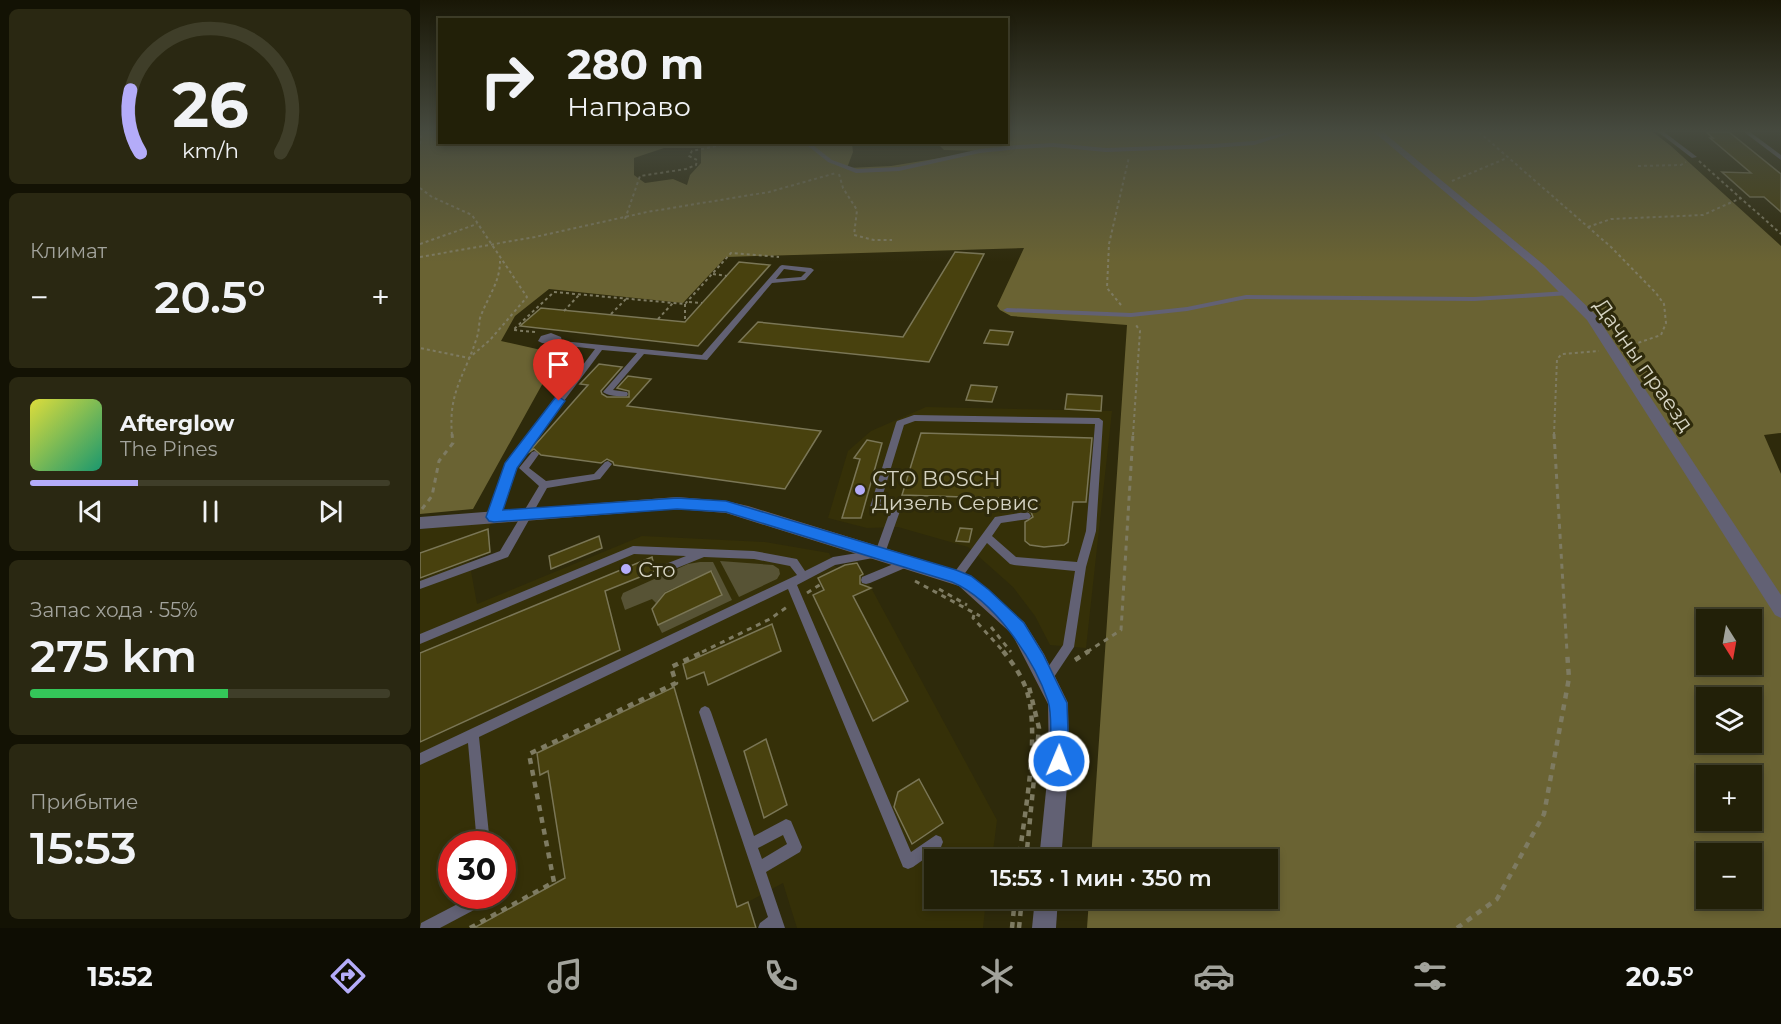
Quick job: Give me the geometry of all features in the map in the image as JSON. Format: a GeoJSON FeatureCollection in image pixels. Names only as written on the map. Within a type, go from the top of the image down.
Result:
{"type":"FeatureCollection","features":[{"type":"Feature","properties":{"kind":"street","name":"Дачны праезд"},"geometry":{"type":"LineString","coordinates":[[1430,175],[1568,293],[1592,318],[1781,610]]}},
{"type":"Feature","properties":{"kind":"street"},"geometry":{"type":"LineString","coordinates":[[420,523],[677,503],[707,504],[748,512],[880,553],[914,571],[956,577],[965,581],[984,595],[1018,628],[1058,703],[1060,735],[1051,849]]}},
{"type":"Feature","properties":{"kind":"street"},"geometry":{"type":"LineString","coordinates":[[1044,928],[1046,909]]}},
{"type":"Feature","properties":{"kind":"lane"},"geometry":{"type":"LineString","coordinates":[[559,343],[704,358],[770,281]]}},
{"type":"Feature","properties":{"kind":"lane"},"geometry":{"type":"LineString","coordinates":[[1007,310],[1131,315],[1187,309],[1246,297],[1474,299],[1568,293]]}},
{"type":"Feature","properties":{"kind":"lane"},"geometry":{"type":"LineString","coordinates":[[494,517],[510,467],[600,347]]}},
{"type":"Feature","properties":{"kind":"lane"},"geometry":{"type":"LineString","coordinates":[[624,394],[607,392],[642,352]]}},
{"type":"Feature","properties":{"kind":"lane"},"geometry":{"type":"LineString","coordinates":[[420,759],[791,584],[833,561],[880,553],[895,511],[875,507],[900,423],[915,418],[1099,421],[1091,531],[1081,567],[1068,647],[1046,679]]}},
{"type":"Feature","properties":{"kind":"lane"},"geometry":{"type":"LineString","coordinates":[[535,454],[524,468],[544,485],[597,477],[608,464]]}},
{"type":"Feature","properties":{"kind":"lane"},"geometry":{"type":"LineString","coordinates":[[420,585],[504,554],[544,485]]}},
{"type":"Feature","properties":{"kind":"lane"},"geometry":{"type":"LineString","coordinates":[[956,577],[998,520],[1026,516]]}},
{"type":"Feature","properties":{"kind":"lane"},"geometry":{"type":"LineString","coordinates":[[986,536],[1014,561],[1081,567]]}},
{"type":"Feature","properties":{"kind":"lane"},"geometry":{"type":"LineString","coordinates":[[420,639],[633,550],[754,555],[793,562],[804,577]]}},
{"type":"Feature","properties":{"kind":"lane"},"geometry":{"type":"LineString","coordinates":[[667,568],[705,553]]}},
{"type":"Feature","properties":{"kind":"lane"},"geometry":{"type":"LineString","coordinates":[[866,580],[914,571]]}},
{"type":"Feature","properties":{"kind":"lane"},"geometry":{"type":"LineString","coordinates":[[791,584],[908,862],[936,842]]}},
{"type":"Feature","properties":{"kind":"lane"},"geometry":{"type":"LineString","coordinates":[[705,712],[758,869],[773,925]]}},
{"type":"Feature","properties":{"kind":"lane"},"geometry":{"type":"LineString","coordinates":[[473,734],[482,831]]}},
{"type":"Feature","properties":{"kind":"lane"},"geometry":{"type":"LineString","coordinates":[[750,845],[786,826],[795,847],[758,869]]}},
{"type":"Feature","properties":{"kind":"lane"},"geometry":{"type":"LineString","coordinates":[[426,928],[462,909]]}},
{"type":"Feature","properties":{"kind":"path"},"geometry":{"type":"LineString","coordinates":[[625,219],[640,176],[645,175]]}},
{"type":"Feature","properties":{"kind":"path"},"geometry":{"type":"LineString","coordinates":[[420,257],[625,219],[647,212],[769,192],[827,175]]}},
{"type":"Feature","properties":{"kind":"path"},"geometry":{"type":"LineString","coordinates":[[840,175],[843,188],[857,210],[854,235],[874,240],[892,240]]}},
{"type":"Feature","properties":{"kind":"path"},"geometry":{"type":"LineString","coordinates":[[1074,661],[1121,630],[1140,331],[1131,315],[1107,288],[1109,244],[1124,175]]}},
{"type":"Feature","properties":{"kind":"path"},"geometry":{"type":"LineString","coordinates":[[1442,185],[1465,175]]}},
{"type":"Feature","properties":{"kind":"path"},"geometry":{"type":"LineString","coordinates":[[1457,928],[1497,898],[1544,814],[1569,678],[1554,434],[1557,359],[1562,354],[1614,350],[1639,344],[1661,334],[1666,323],[1664,304],[1611,247],[1527,175]]}},
{"type":"Feature","properties":{"kind":"path"},"geometry":{"type":"LineString","coordinates":[[1715,175],[1781,234]]}},
{"type":"Feature","properties":{"kind":"path"},"geometry":{"type":"LineString","coordinates":[[420,188],[432,197],[472,215],[527,297],[490,340],[469,358]]}},
{"type":"Feature","properties":{"kind":"path"},"geometry":{"type":"LineString","coordinates":[[1588,227],[1611,219],[1703,215],[1740,198]]}},
{"type":"Feature","properties":{"kind":"path"},"geometry":{"type":"LineString","coordinates":[[420,244],[477,224]]}},
{"type":"Feature","properties":{"kind":"path"},"geometry":{"type":"LineString","coordinates":[[685,322],[687,303],[731,253],[783,257],[777,265]]}},
{"type":"Feature","properties":{"kind":"path"},"geometry":{"type":"LineString","coordinates":[[420,511],[432,496],[440,461],[453,443],[450,413],[457,385],[478,335],[480,319],[500,274],[500,259]]}},
{"type":"Feature","properties":{"kind":"path"},"geometry":{"type":"LineString","coordinates":[[712,274],[727,276]]}},
{"type":"Feature","properties":{"kind":"path"},"geometry":{"type":"LineString","coordinates":[[541,333],[513,330],[554,292],[673,303],[702,303]]}},
{"type":"Feature","properties":{"kind":"path"},"geometry":{"type":"LineString","coordinates":[[564,311],[579,295]]}},
{"type":"Feature","properties":{"kind":"path"},"geometry":{"type":"LineString","coordinates":[[611,314],[626,299]]}},
{"type":"Feature","properties":{"kind":"path"},"geometry":{"type":"LineString","coordinates":[[658,319],[673,303]]}},
{"type":"Feature","properties":{"kind":"path"},"geometry":{"type":"LineString","coordinates":[[420,348],[469,358]]}},
{"type":"Feature","properties":{"kind":"path"},"geometry":{"type":"LineString","coordinates":[[914,571],[976,609],[973,618],[1005,652],[1026,688],[1032,717],[1020,849]]}},
{"type":"Feature","properties":{"kind":"path"},"geometry":{"type":"LineString","coordinates":[[470,928],[554,882],[530,754],[676,683],[671,667],[770,619],[821,584]]}},
{"type":"Feature","properties":{"kind":"path"},"geometry":{"type":"LineString","coordinates":[[974,614],[982,616]]}},
{"type":"Feature","properties":{"kind":"path"},"geometry":{"type":"LineString","coordinates":[[989,625],[1010,649],[1026,679],[1035,704],[1039,728],[1027,849]]}},
{"type":"Feature","properties":{"kind":"path"},"geometry":{"type":"LineString","coordinates":[[1012,928],[1014,909]]}},
{"type":"Feature","properties":{"kind":"path"},"geometry":{"type":"LineString","coordinates":[[1019,928],[1021,909]]}},
{"type":"Feature","properties":{"kind":"shaded area"},"geometry":{"type":"Polygon","coordinates":[[[420,175],[634,175],[645,183],[673,179],[687,185],[690,175],[1703,175],[1781,246],[1781,433],[1764,435],[1781,474],[1781,928],[1087,928],[1088,909],[1278,909],[1278,849],[1092,849],[1127,325],[1011,316],[1000,310],[997,306],[1024,248],[726,257],[683,303],[549,289],[515,316],[501,341],[559,354],[473,509],[420,514],[420,175]]]}},
{"type":"Feature","properties":{"kind":"shaded area"},"geometry":{"type":"Polygon","coordinates":[[[926,407],[1112,411],[1086,648],[1050,645],[1035,616],[1013,587],[968,547],[898,527],[867,528],[828,518],[848,451],[871,431],[926,407]]]}},
{"type":"Feature","properties":{"kind":"shaded area"},"geometry":{"type":"Polygon","coordinates":[[[492,522],[488,529],[490,552],[469,560],[477,604],[642,536],[765,542],[829,553],[837,569],[856,560],[997,820],[993,849],[924,849],[924,909],[985,909],[983,928],[797,928],[783,883],[748,902],[755,928],[420,928],[420,529],[492,522]]]}},
{"type":"Feature","properties":{"kind":"shaded area"},"geometry":{"type":"Polygon","coordinates":[[[720,561],[773,565],[779,569],[780,574],[777,579],[739,597],[720,561]]]}},
{"type":"Feature","properties":{"kind":"shaded area"},"geometry":{"type":"Polygon","coordinates":[[[713,562],[732,600],[662,633],[658,625],[721,595],[712,571],[665,592],[656,603],[652,599],[625,610],[621,598],[623,593],[688,564],[713,562]]]}},
{"type":"Feature","properties":{"kind":"building"},"geometry":{"type":"Polygon","coordinates":[[[1726,175],[1781,175],[1781,212],[1764,197],[1750,197],[1726,175]]]}},
{"type":"Feature","properties":{"kind":"building"},"geometry":{"type":"Polygon","coordinates":[[[955,252],[984,254],[929,362],[739,342],[758,322],[903,337],[955,252]]]}},
{"type":"Feature","properties":{"kind":"building"},"geometry":{"type":"Polygon","coordinates":[[[739,262],[770,265],[698,346],[520,326],[541,308],[685,322],[739,262]]]}},
{"type":"Feature","properties":{"kind":"building"},"geometry":{"type":"Polygon","coordinates":[[[990,330],[1013,332],[1008,345],[984,343],[990,330]]]}},
{"type":"Feature","properties":{"kind":"building"},"geometry":{"type":"Polygon","coordinates":[[[599,364],[622,367],[601,391],[607,397],[629,397],[629,391],[617,388],[628,376],[651,379],[627,406],[821,431],[785,489],[614,465],[607,459],[601,463],[541,455],[534,449],[528,453],[588,385],[580,384],[599,364]]]}},
{"type":"Feature","properties":{"kind":"building"},"geometry":{"type":"Polygon","coordinates":[[[971,385],[997,387],[992,402],[966,400],[971,385]]]}},
{"type":"Feature","properties":{"kind":"building"},"geometry":{"type":"Polygon","coordinates":[[[1067,394],[1102,396],[1101,411],[1065,409],[1067,394]]]}},
{"type":"Feature","properties":{"kind":"building"},"geometry":{"type":"Polygon","coordinates":[[[921,433],[1092,438],[1086,502],[1073,502],[1068,542],[1064,545],[1044,547],[1030,545],[1025,541],[1025,522],[1033,517],[1031,512],[1026,510],[1027,499],[902,495],[921,433]]]}},
{"type":"Feature","properties":{"kind":"building","name":"СТО BOSCH Дизель Сервис"},"geometry":{"type":"Polygon","coordinates":[[[867,440],[882,443],[861,518],[842,518],[860,459],[854,458],[867,440]]]}},
{"type":"Feature","properties":{"kind":"building"},"geometry":{"type":"Polygon","coordinates":[[[960,528],[972,529],[969,542],[956,541],[960,528]]]}},
{"type":"Feature","properties":{"kind":"building"},"geometry":{"type":"Polygon","coordinates":[[[488,529],[490,552],[420,578],[420,553],[488,529]]]}},
{"type":"Feature","properties":{"kind":"building"},"geometry":{"type":"Polygon","coordinates":[[[599,536],[602,548],[551,569],[549,556],[599,536]]]}},
{"type":"Feature","properties":{"kind":"building"},"geometry":{"type":"Polygon","coordinates":[[[652,557],[655,571],[605,591],[620,650],[420,742],[420,653],[652,557]]]}},
{"type":"Feature","properties":{"kind":"building"},"geometry":{"type":"Polygon","coordinates":[[[857,563],[863,574],[860,576],[860,584],[871,588],[853,596],[908,701],[873,721],[813,595],[824,590],[818,578],[845,565],[857,563]]]}},
{"type":"Feature","properties":{"kind":"building"},"geometry":{"type":"Polygon","coordinates":[[[711,571],[722,595],[658,625],[652,609],[665,593],[711,571]]]}},
{"type":"Feature","properties":{"kind":"building"},"geometry":{"type":"Polygon","coordinates":[[[772,624],[781,651],[708,685],[704,672],[687,679],[683,664],[772,624]]]}},
{"type":"Feature","properties":{"kind":"building"},"geometry":{"type":"Polygon","coordinates":[[[674,687],[737,907],[748,902],[756,928],[474,928],[509,909],[516,909],[516,905],[565,878],[548,771],[540,775],[537,753],[674,687]]]}},
{"type":"Feature","properties":{"kind":"building"},"geometry":{"type":"Polygon","coordinates":[[[766,739],[787,805],[764,818],[744,751],[766,739]]]}},
{"type":"Feature","properties":{"kind":"building"},"geometry":{"type":"Polygon","coordinates":[[[919,779],[943,823],[912,844],[894,807],[898,792],[919,779]]]}},
{"type":"Feature","properties":{"kind":"place","name":"СТО BOSCH Дизель Сервис"},"geometry":{"type":"Point","coordinates":[860,490]}},
{"type":"Feature","properties":{"kind":"place","name":"Сто"},"geometry":{"type":"Point","coordinates":[626,569]}},
{"type":"Feature","properties":{"kind":"route"},"geometry":{"type":"LineString","coordinates":[[559,401],[510,467],[494,517],[677,503],[707,504],[748,512],[956,577],[984,595],[1018,628],[1037,660],[1058,703],[1059,761]]}}]}
